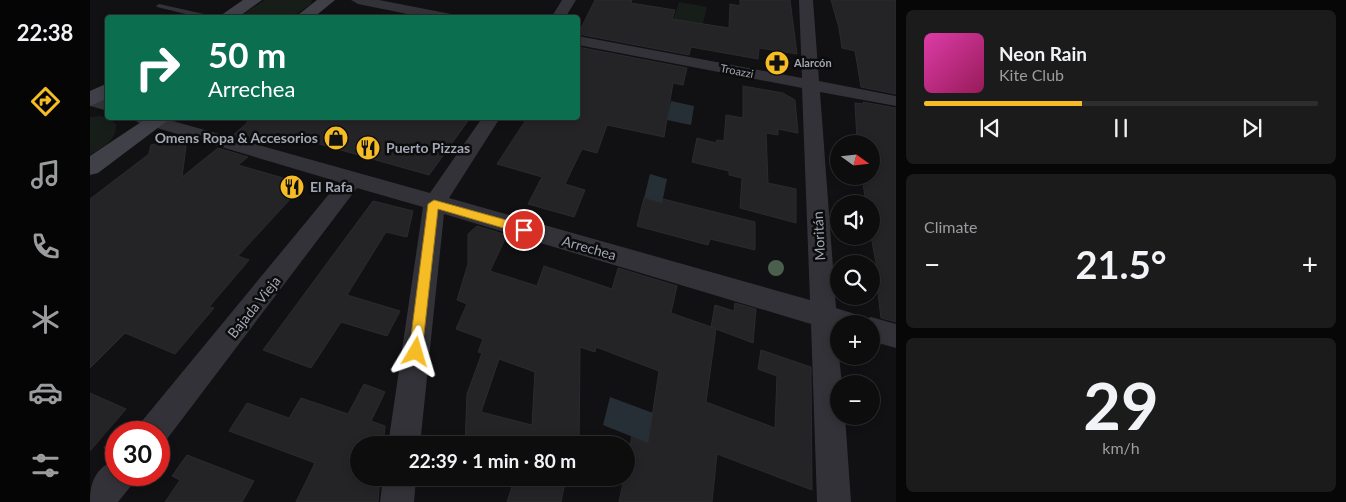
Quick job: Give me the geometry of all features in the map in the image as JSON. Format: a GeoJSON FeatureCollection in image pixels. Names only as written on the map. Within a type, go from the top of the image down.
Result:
{"type":"FeatureCollection","features":[{"type":"Feature","properties":{"kind":"main road"},"geometry":{"type":"LineString","coordinates":[[230,15],[254,0]]}},
{"type":"Feature","properties":{"kind":"main road"},"geometry":{"type":"LineString","coordinates":[[306,15],[327,0]]}},
{"type":"Feature","properties":{"kind":"main road"},"geometry":{"type":"LineString","coordinates":[[90,100],[105,91]]}},
{"type":"Feature","properties":{"kind":"main road"},"geometry":{"type":"LineString","coordinates":[[90,167],[151,120]]}},
{"type":"Feature","properties":{"kind":"street"},"geometry":{"type":"LineString","coordinates":[[358,0],[436,15]]}},
{"type":"Feature","properties":{"kind":"street"},"geometry":{"type":"LineString","coordinates":[[560,15],[570,0]]}},
{"type":"Feature","properties":{"kind":"street","name":"Moritán"},"geometry":{"type":"LineString","coordinates":[[806,0],[834,502]]}},
{"type":"Feature","properties":{"kind":"street","name":"Troazzi"},"geometry":{"type":"LineString","coordinates":[[580,41],[896,101]]}},
{"type":"Feature","properties":{"kind":"street"},"geometry":{"type":"LineString","coordinates":[[90,100],[105,105]]}},
{"type":"Feature","properties":{"kind":"street","name":"Arrechea"},"geometry":{"type":"LineString","coordinates":[[155,120],[434,204],[830,318]]}},
{"type":"Feature","properties":{"kind":"street"},"geometry":{"type":"LineString","coordinates":[[405,436],[434,204],[490,120]]}},
{"type":"Feature","properties":{"kind":"street","name":"Bajada Vieja"},"geometry":{"type":"LineString","coordinates":[[162,421],[353,180]]}},
{"type":"Feature","properties":{"kind":"street"},"geometry":{"type":"LineString","coordinates":[[880,332],[896,336]]}},
{"type":"Feature","properties":{"kind":"street"},"geometry":{"type":"LineString","coordinates":[[97,502],[109,486]]}},
{"type":"Feature","properties":{"kind":"street"},"geometry":{"type":"LineString","coordinates":[[398,502],[399,486]]}},
{"type":"Feature","properties":{"kind":"lane"},"geometry":{"type":"LineString","coordinates":[[159,6],[200,15]]}},
{"type":"Feature","properties":{"kind":"shaded area"},"geometry":{"type":"Polygon","coordinates":[[[265,0],[312,0],[311,4],[295,15],[242,15],[265,0]]]}},
{"type":"Feature","properties":{"kind":"shaded area"},"geometry":{"type":"Polygon","coordinates":[[[679,2],[707,7],[697,47],[666,41],[679,2]]]}},
{"type":"Feature","properties":{"kind":"shaded area"},"geometry":{"type":"Polygon","coordinates":[[[671,101],[694,106],[691,125],[667,120],[671,101]]]}},
{"type":"Feature","properties":{"kind":"shaded area"},"geometry":{"type":"Polygon","coordinates":[[[100,116],[105,118],[105,120],[111,120],[116,124],[116,130],[108,143],[90,155],[90,117],[100,116]]]}},
{"type":"Feature","properties":{"kind":"shaded area"},"geometry":{"type":"Polygon","coordinates":[[[650,174],[667,179],[662,203],[644,198],[650,174]]]}},
{"type":"Feature","properties":{"kind":"shaded area"},"geometry":{"type":"Polygon","coordinates":[[[610,397],[653,413],[648,443],[635,438],[635,436],[603,425],[610,397]]]}},
{"type":"Feature","properties":{"kind":"building"},"geometry":{"type":"Polygon","coordinates":[[[595,0],[632,0],[631,3],[675,10],[672,19],[729,28],[730,4],[740,6],[740,0],[790,0],[797,54],[759,48],[758,59],[691,47],[689,55],[580,34],[580,30],[595,0]]]}},
{"type":"Feature","properties":{"kind":"building"},"geometry":{"type":"Polygon","coordinates":[[[831,0],[896,0],[896,94],[861,87],[855,51],[842,48],[839,28],[831,0]]]}},
{"type":"Feature","properties":{"kind":"building"},"geometry":{"type":"Polygon","coordinates":[[[580,47],[687,68],[683,85],[673,83],[664,137],[607,125],[597,153],[582,149],[565,184],[585,190],[574,217],[528,204],[542,177],[497,164],[526,120],[580,120],[580,47]]]}},
{"type":"Feature","properties":{"kind":"building"},"geometry":{"type":"Polygon","coordinates":[[[743,86],[783,93],[795,100],[798,133],[778,129],[778,135],[766,133],[768,183],[796,189],[796,223],[740,208],[742,178],[729,175],[729,171],[692,162],[697,138],[716,143],[717,140],[724,141],[726,115],[743,118],[743,86]]]}},
{"type":"Feature","properties":{"kind":"building"},"geometry":{"type":"Polygon","coordinates":[[[863,102],[896,108],[896,322],[881,318],[880,255],[874,255],[873,245],[880,245],[880,195],[865,195],[863,185],[880,185],[880,135],[857,135],[855,103],[864,104],[863,102]]]}},
{"type":"Feature","properties":{"kind":"building"},"geometry":{"type":"Polygon","coordinates":[[[248,120],[469,120],[429,175],[277,132],[263,144],[232,136],[247,123],[248,120]]]}},
{"type":"Feature","properties":{"kind":"building"},"geometry":{"type":"Polygon","coordinates":[[[180,137],[187,139],[182,177],[218,148],[248,157],[238,165],[304,184],[238,256],[249,260],[209,307],[214,308],[175,354],[125,333],[90,368],[90,199],[149,154],[151,145],[180,137]]]}},
{"type":"Feature","properties":{"kind":"building"},"geometry":{"type":"Polygon","coordinates":[[[644,198],[662,203],[663,199],[755,222],[755,250],[710,239],[708,245],[637,226],[644,198]]]}},
{"type":"Feature","properties":{"kind":"building"},"geometry":{"type":"Polygon","coordinates":[[[373,201],[413,211],[407,237],[386,232],[347,295],[400,311],[387,336],[341,322],[311,368],[263,350],[373,201]]]}},
{"type":"Feature","properties":{"kind":"building"},"geometry":{"type":"Polygon","coordinates":[[[477,226],[507,235],[490,271],[537,286],[544,266],[612,289],[618,268],[677,286],[671,313],[711,327],[715,305],[734,311],[735,303],[756,309],[753,343],[716,329],[706,402],[775,428],[777,376],[758,369],[761,350],[811,367],[812,490],[717,454],[712,502],[619,502],[622,486],[635,486],[635,437],[648,443],[659,371],[596,347],[595,352],[580,347],[579,436],[465,436],[467,394],[482,353],[478,352],[483,339],[456,329],[467,304],[457,300],[468,264],[468,234],[477,226]],[[499,359],[481,412],[532,425],[535,372],[499,359]]]}},
{"type":"Feature","properties":{"kind":"building"},"geometry":{"type":"Polygon","coordinates":[[[364,384],[385,392],[371,421],[385,426],[384,436],[350,436],[350,486],[379,486],[378,502],[296,502],[315,463],[229,431],[247,403],[289,418],[301,398],[348,414],[364,384]]]}},
{"type":"Feature","properties":{"kind":"building"},"geometry":{"type":"Polygon","coordinates":[[[90,393],[126,409],[116,421],[105,421],[105,434],[90,451],[90,393]]]}},
{"type":"Feature","properties":{"kind":"building"},"geometry":{"type":"Polygon","coordinates":[[[187,455],[254,481],[242,502],[165,502],[180,480],[172,476],[187,455]]]}},
{"type":"Feature","properties":{"kind":"building"},"geometry":{"type":"Polygon","coordinates":[[[512,486],[564,486],[561,502],[507,502],[512,486]]]}},
{"type":"Feature","properties":{"kind":"place","name":"Alarcón"},"geometry":{"type":"Point","coordinates":[777,63]}},
{"type":"Feature","properties":{"kind":"place","name":"Omens Ropa & Accesorios"},"geometry":{"type":"Point","coordinates":[336,138]}},
{"type":"Feature","properties":{"kind":"place","name":"Puerto Pizzas"},"geometry":{"type":"Point","coordinates":[368,148]}},
{"type":"Feature","properties":{"kind":"place","name":"El Rafa"},"geometry":{"type":"Point","coordinates":[292,187]}},
{"type":"Feature","properties":{"kind":"route"},"geometry":{"type":"LineString","coordinates":[[416,352],[434,204],[524,230]]}}]}
